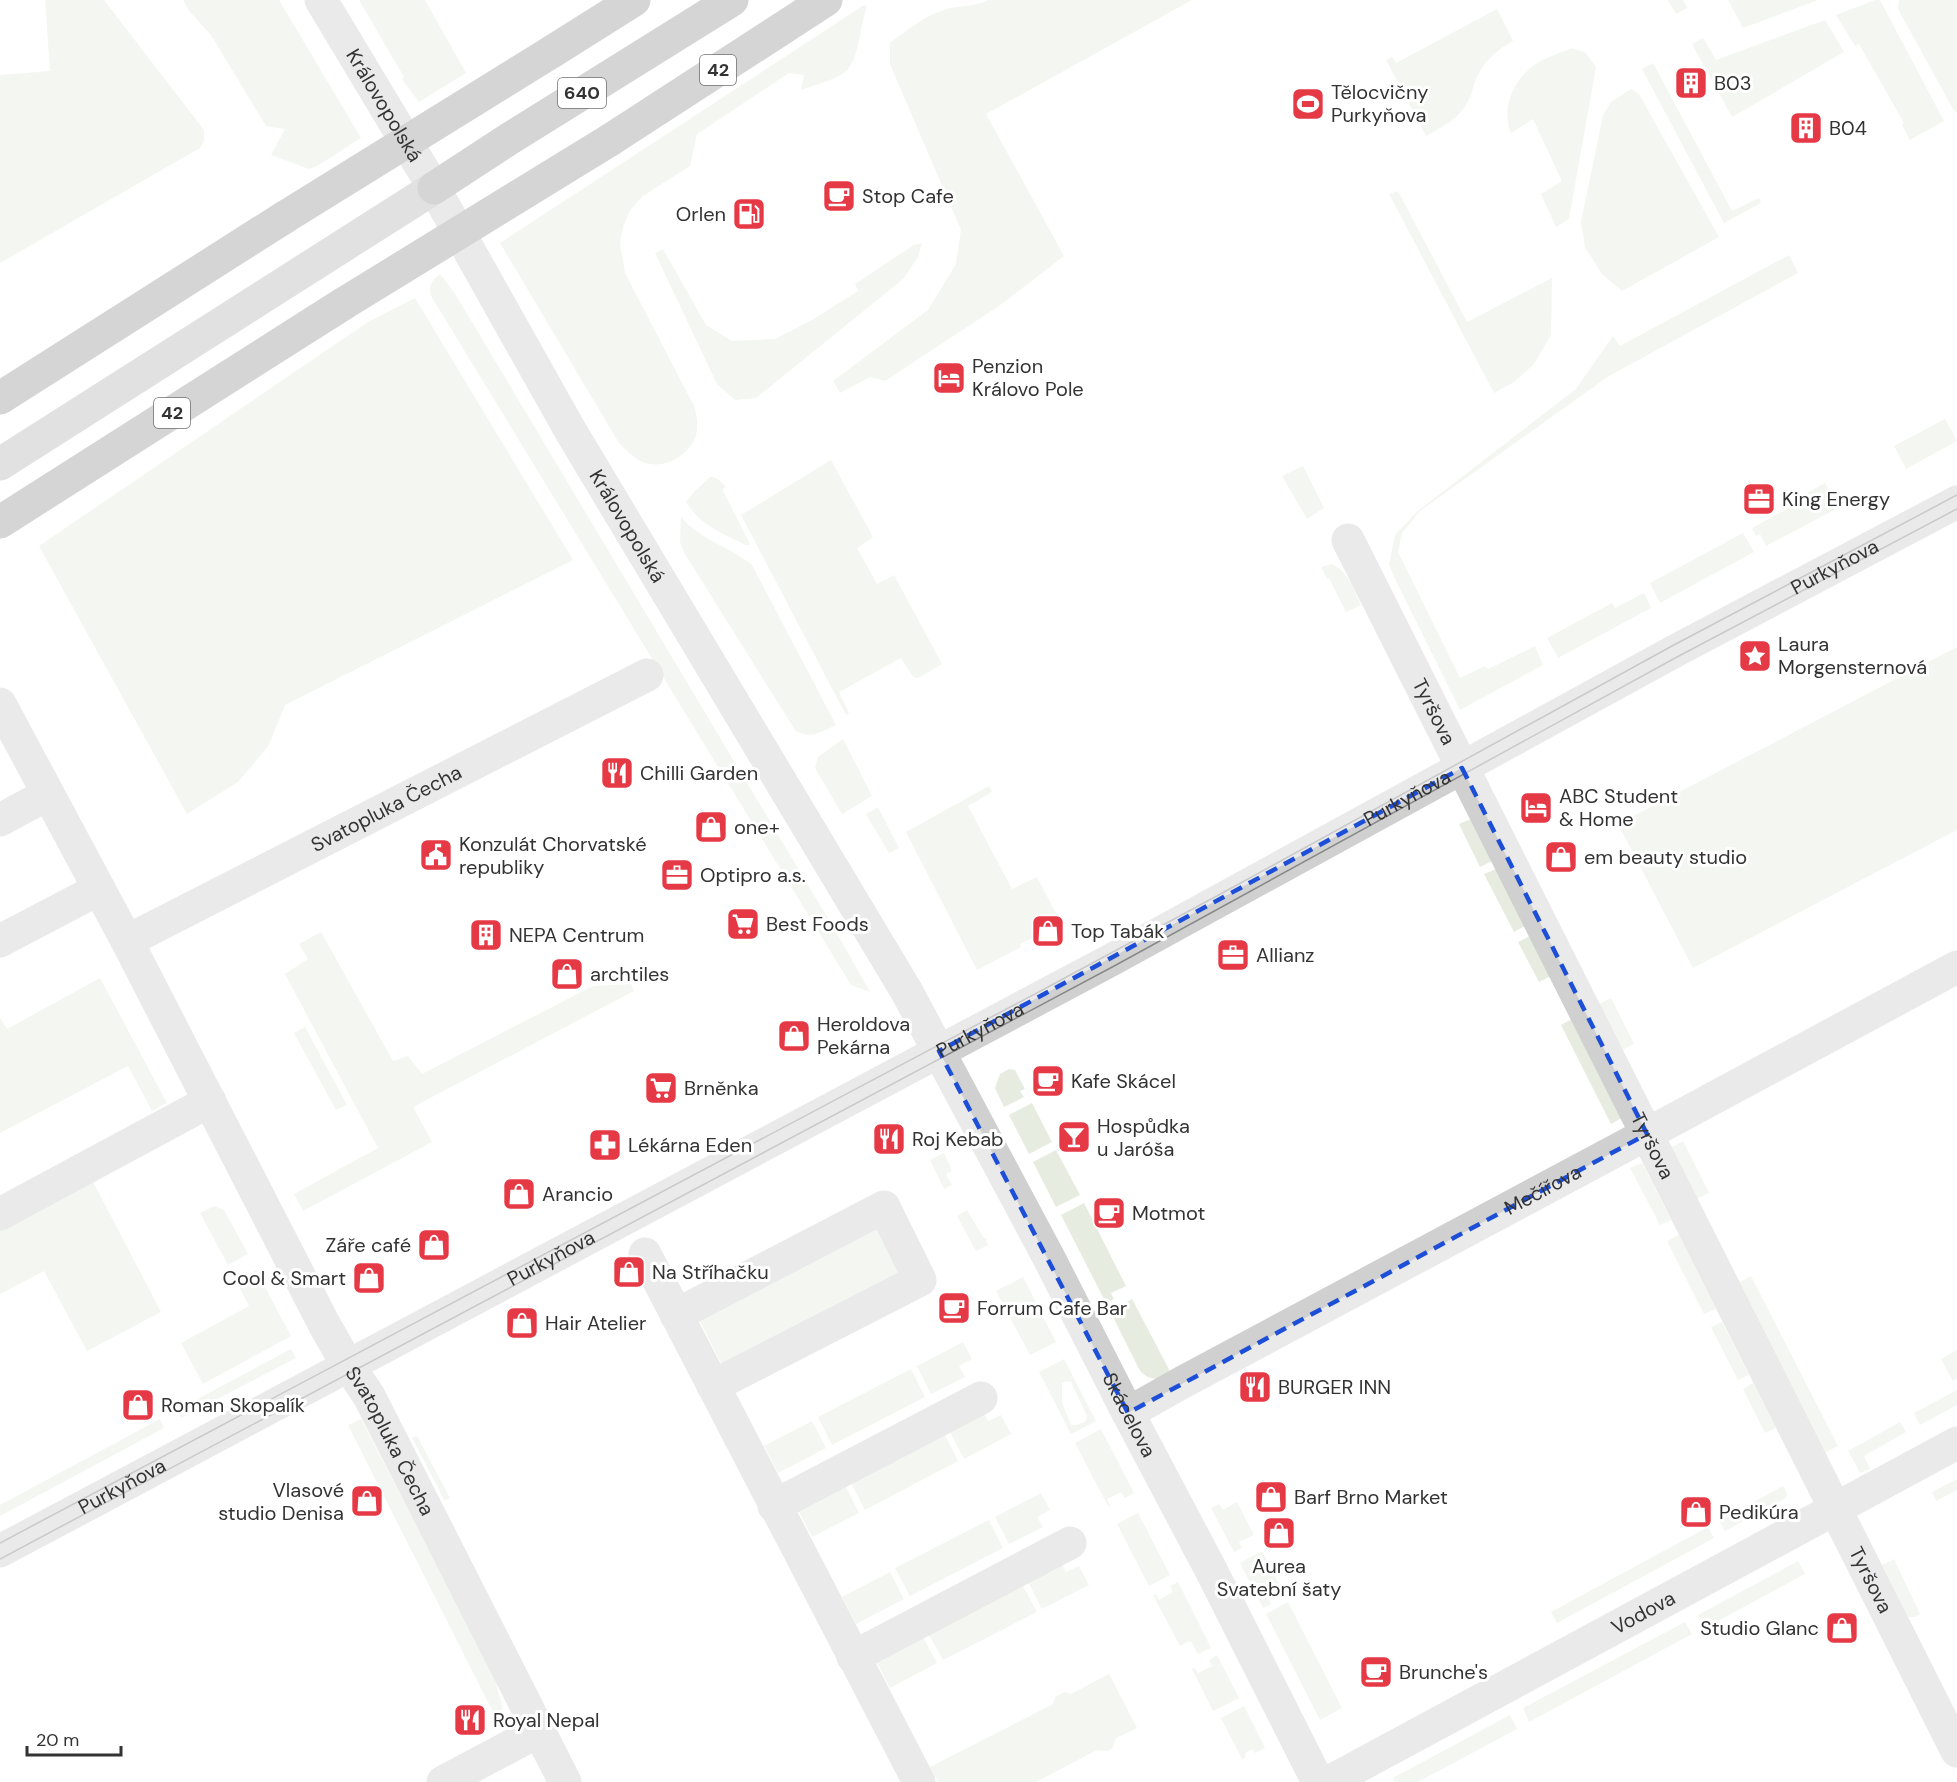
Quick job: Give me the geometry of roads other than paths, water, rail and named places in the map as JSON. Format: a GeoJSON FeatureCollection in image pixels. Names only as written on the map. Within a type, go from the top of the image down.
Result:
{"type":"FeatureCollection","features":[{"type":"Feature","properties":{"kind":"highway"},"geometry":{"type":"LineString","coordinates":[[0,398],[634,0]]}},
{"type":"Feature","properties":{"kind":"highway","name":"640"},"geometry":{"type":"LineString","coordinates":[[434,188],[732,0]]}},
{"type":"Feature","properties":{"kind":"highway","name":"42"},"geometry":{"type":"LineString","coordinates":[[0,522],[343,304],[610,140],[826,0]]}},
{"type":"Feature","properties":{"kind":"main road","name":"640"},"geometry":{"type":"LineString","coordinates":[[0,464],[434,188]]}},
{"type":"Feature","properties":{"kind":"street","name":"Královopolská"},"geometry":{"type":"LineString","coordinates":[[321,0],[434,188],[570,430],[907,992],[939,1051]]}},
{"type":"Feature","properties":{"kind":"street","name":"Purkyňova"},"geometry":{"type":"LineString","coordinates":[[0,1551],[1120,955],[1675,651],[1957,502]]}},
{"type":"Feature","properties":{"kind":"street","name":"Tyršova"},"geometry":{"type":"LineString","coordinates":[[1348,540],[1957,1751]]}},
{"type":"Feature","properties":{"kind":"street","name":"Svatopluka Čecha"},"geometry":{"type":"LineString","coordinates":[[127,941],[647,675]]}},
{"type":"Feature","properties":{"kind":"street","name":"Svatopluka Čecha"},"geometry":{"type":"LineString","coordinates":[[0,704],[127,941],[324,1324],[369,1396],[565,1782]]}},
{"type":"Feature","properties":{"kind":"street"},"geometry":{"type":"LineString","coordinates":[[0,820],[48,794]]}},
{"type":"Feature","properties":{"kind":"street"},"geometry":{"type":"LineString","coordinates":[[0,941],[99,889]]}},
{"type":"Feature","properties":{"kind":"street","name":"Mečířova"},"geometry":{"type":"LineString","coordinates":[[1128,1413],[1957,967]]}},
{"type":"Feature","properties":{"kind":"street","name":"Skácelova"},"geometry":{"type":"LineString","coordinates":[[939,1051],[1211,1570],[1318,1782]]}},
{"type":"Feature","properties":{"kind":"street"},"geometry":{"type":"LineString","coordinates":[[0,1214],[210,1101]]}},
{"type":"Feature","properties":{"kind":"street"},"geometry":{"type":"LineString","coordinates":[[676,1315],[884,1207],[920,1280],[713,1386]]}},
{"type":"Feature","properties":{"kind":"street"},"geometry":{"type":"LineString","coordinates":[[645,1254],[919,1782]]}},
{"type":"Feature","properties":{"kind":"street"},"geometry":{"type":"LineString","coordinates":[[774,1506],[981,1398]]}},
{"type":"Feature","properties":{"kind":"street","name":"Vodova"},"geometry":{"type":"LineString","coordinates":[[1329,1782],[1957,1443]]}},
{"type":"Feature","properties":{"kind":"street"},"geometry":{"type":"LineString","coordinates":[[853,1657],[1070,1543]]}},
{"type":"Feature","properties":{"kind":"street"},"geometry":{"type":"LineString","coordinates":[[443,1782],[538,1731]]}},
{"type":"Feature","properties":{"kind":"tram line"},"geometry":{"type":"LineString","coordinates":[[0,1543],[1048,987],[1672,646],[1957,495]]}},
{"type":"Feature","properties":{"kind":"tram line"},"geometry":{"type":"LineString","coordinates":[[0,1559],[1116,965],[1677,657],[1957,509]]}},
{"type":"Feature","properties":{"kind":"place","name":"B03"},"geometry":{"type":"Point","coordinates":[1691,83]}},
{"type":"Feature","properties":{"kind":"place","name":"Tělocvičny Purkyňova"},"geometry":{"type":"Point","coordinates":[1308,104]}},
{"type":"Feature","properties":{"kind":"place","name":"B04"},"geometry":{"type":"Point","coordinates":[1806,128]}},
{"type":"Feature","properties":{"kind":"place","name":"Stop Cafe"},"geometry":{"type":"Point","coordinates":[839,196]}},
{"type":"Feature","properties":{"kind":"place","name":"Orlen"},"geometry":{"type":"Point","coordinates":[749,214]}},
{"type":"Feature","properties":{"kind":"place","name":"Penzion Královo Pole"},"geometry":{"type":"Point","coordinates":[949,378]}},
{"type":"Feature","properties":{"kind":"place","name":"King Energy"},"geometry":{"type":"Point","coordinates":[1759,499]}},
{"type":"Feature","properties":{"kind":"place","name":"Laura Morgensternová"},"geometry":{"type":"Point","coordinates":[1755,656]}},
{"type":"Feature","properties":{"kind":"place","name":"Chilli Garden"},"geometry":{"type":"Point","coordinates":[617,773]}},
{"type":"Feature","properties":{"kind":"place","name":"ABC Student & Home"},"geometry":{"type":"Point","coordinates":[1536,808]}},
{"type":"Feature","properties":{"kind":"place","name":"one+"},"geometry":{"type":"Point","coordinates":[711,827]}},
{"type":"Feature","properties":{"kind":"place","name":"Konzulát Chorvatské republiky"},"geometry":{"type":"Point","coordinates":[436,855]}},
{"type":"Feature","properties":{"kind":"place","name":"em beauty studio"},"geometry":{"type":"Point","coordinates":[1561,857]}},
{"type":"Feature","properties":{"kind":"place","name":"Optipro a.s."},"geometry":{"type":"Point","coordinates":[677,875]}},
{"type":"Feature","properties":{"kind":"place","name":"Best Foods"},"geometry":{"type":"Point","coordinates":[743,924]}},
{"type":"Feature","properties":{"kind":"place","name":"Top Tabák"},"geometry":{"type":"Point","coordinates":[1048,931]}},
{"type":"Feature","properties":{"kind":"place","name":"NEPA Centrum"},"geometry":{"type":"Point","coordinates":[486,935]}},
{"type":"Feature","properties":{"kind":"place","name":"Allianz"},"geometry":{"type":"Point","coordinates":[1233,955]}},
{"type":"Feature","properties":{"kind":"place","name":"archtiles"},"geometry":{"type":"Point","coordinates":[567,974]}},
{"type":"Feature","properties":{"kind":"place","name":"Heroldova Pekárna"},"geometry":{"type":"Point","coordinates":[794,1036]}},
{"type":"Feature","properties":{"kind":"place","name":"Kafe Skácel"},"geometry":{"type":"Point","coordinates":[1048,1081]}},
{"type":"Feature","properties":{"kind":"place","name":"Brněnka"},"geometry":{"type":"Point","coordinates":[661,1088]}},
{"type":"Feature","properties":{"kind":"place","name":"Hospůdka u Jaróša"},"geometry":{"type":"Point","coordinates":[1074,1137]}},
{"type":"Feature","properties":{"kind":"place","name":"Roj Kebab"},"geometry":{"type":"Point","coordinates":[889,1139]}},
{"type":"Feature","properties":{"kind":"place","name":"Lékárna Eden"},"geometry":{"type":"Point","coordinates":[605,1145]}},
{"type":"Feature","properties":{"kind":"place","name":"Arancio"},"geometry":{"type":"Point","coordinates":[519,1194]}},
{"type":"Feature","properties":{"kind":"place","name":"Motmot"},"geometry":{"type":"Point","coordinates":[1109,1213]}},
{"type":"Feature","properties":{"kind":"place","name":"Záře café"},"geometry":{"type":"Point","coordinates":[434,1245]}},
{"type":"Feature","properties":{"kind":"place","name":"Na Stříhačku"},"geometry":{"type":"Point","coordinates":[629,1272]}},
{"type":"Feature","properties":{"kind":"place","name":"Cool & Smart"},"geometry":{"type":"Point","coordinates":[369,1278]}},
{"type":"Feature","properties":{"kind":"place","name":"Forrum Cafe Bar"},"geometry":{"type":"Point","coordinates":[954,1308]}},
{"type":"Feature","properties":{"kind":"place","name":"Hair Atelier"},"geometry":{"type":"Point","coordinates":[522,1323]}},
{"type":"Feature","properties":{"kind":"place","name":"BURGER INN"},"geometry":{"type":"Point","coordinates":[1255,1387]}},
{"type":"Feature","properties":{"kind":"place","name":"Roman Skopalík"},"geometry":{"type":"Point","coordinates":[138,1405]}},
{"type":"Feature","properties":{"kind":"place","name":"Barf Brno Market"},"geometry":{"type":"Point","coordinates":[1271,1497]}},
{"type":"Feature","properties":{"kind":"place","name":"Vlasové studio Denisa"},"geometry":{"type":"Point","coordinates":[367,1501]}},
{"type":"Feature","properties":{"kind":"place","name":"Pedikúra"},"geometry":{"type":"Point","coordinates":[1696,1512]}},
{"type":"Feature","properties":{"kind":"place","name":"Aurea Svatební šaty"},"geometry":{"type":"Point","coordinates":[1279,1533]}},
{"type":"Feature","properties":{"kind":"place","name":"Studio Glanc"},"geometry":{"type":"Point","coordinates":[1842,1628]}},
{"type":"Feature","properties":{"kind":"place","name":"Brunche's"},"geometry":{"type":"Point","coordinates":[1376,1672]}},
{"type":"Feature","properties":{"kind":"place","name":"Royal Nepal"},"geometry":{"type":"Point","coordinates":[470,1720]}}]}
